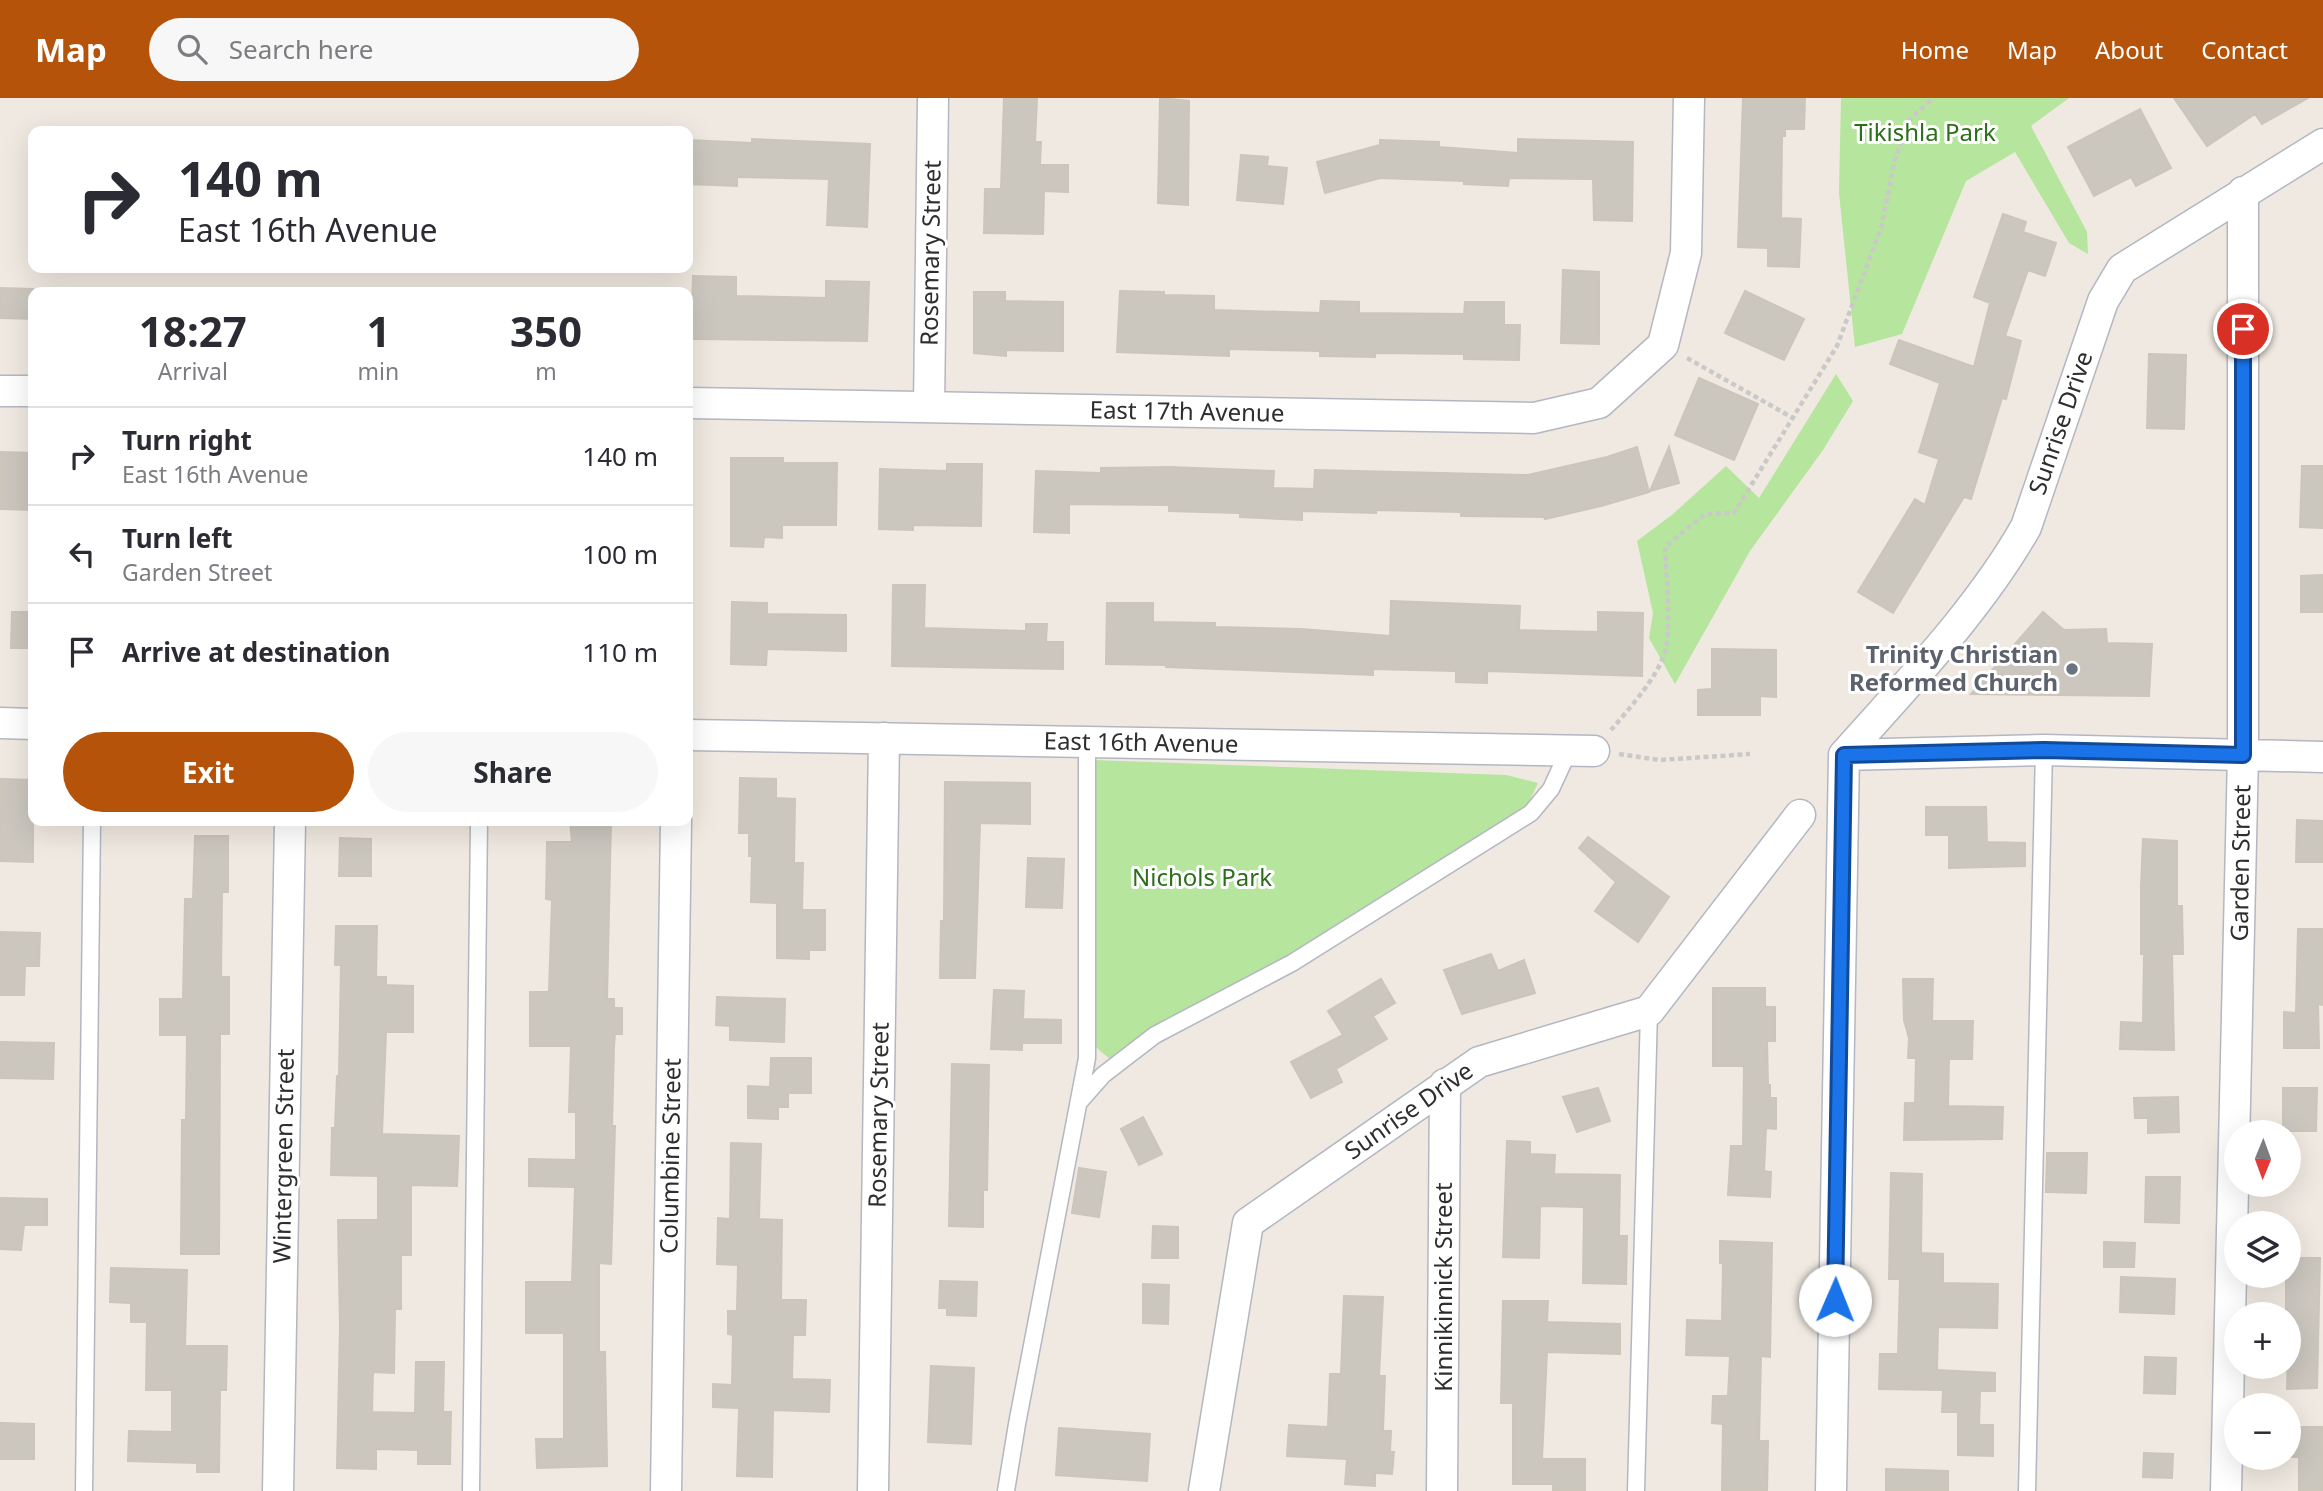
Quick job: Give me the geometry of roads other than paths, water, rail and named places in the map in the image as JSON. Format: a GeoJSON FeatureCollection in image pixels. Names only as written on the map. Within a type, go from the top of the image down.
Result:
{"type":"FeatureCollection","features":[{"type":"Feature","properties":{"kind":"street","name":"Rosemary Street"},"geometry":{"type":"LineString","coordinates":[[929,407],[933,98]]}},
{"type":"Feature","properties":{"kind":"street","name":"East 17th Avenue"},"geometry":{"type":"LineString","coordinates":[[693,403],[1534,418],[1599,403],[1663,345],[1686,253],[1689,98]]}},
{"type":"Feature","properties":{"kind":"street","name":"Sunrise Drive"},"geometry":{"type":"LineString","coordinates":[[1844,755],[1916,674],[2010,556],[2026,527],[2103,301],[2122,269],[2323,144]]}},
{"type":"Feature","properties":{"kind":"street","name":"Garden Street"},"geometry":{"type":"LineString","coordinates":[[2226,1491],[2243,755],[2243,192]]}},
{"type":"Feature","properties":{"kind":"street"},"geometry":{"type":"LineString","coordinates":[[0,391],[28,391]]}},
{"type":"Feature","properties":{"kind":"street"},"geometry":{"type":"LineString","coordinates":[[0,723],[28,724]]}},
{"type":"Feature","properties":{"kind":"street","name":"East 16th Avenue"},"geometry":{"type":"LineString","coordinates":[[693,735],[1581,750]]}},
{"type":"Feature","properties":{"kind":"street","name":"Rosemary Street"},"geometry":{"type":"LineString","coordinates":[[873,1491],[884,738]]}},
{"type":"Feature","properties":{"kind":"street"},"geometry":{"type":"LineString","coordinates":[[1831,1491],[1844,755],[2044,750],[2323,757]]}},
{"type":"Feature","properties":{"kind":"street"},"geometry":{"type":"LineString","coordinates":[[1649,1011],[1800,815]]}},
{"type":"Feature","properties":{"kind":"street","name":"Wintergreen Street"},"geometry":{"type":"LineString","coordinates":[[278,1491],[290,826]]}},
{"type":"Feature","properties":{"kind":"street","name":"Columbine Street"},"geometry":{"type":"LineString","coordinates":[[666,1491],[676,826]]}},
{"type":"Feature","properties":{"kind":"street","name":"Sunrise Drive"},"geometry":{"type":"LineString","coordinates":[[1204,1491],[1248,1223],[1479,1062],[1649,1011]]}},
{"type":"Feature","properties":{"kind":"street","name":"Kinnikinnick Street"},"geometry":{"type":"LineString","coordinates":[[1442,1491],[1446,1084]]}},
{"type":"Feature","properties":{"kind":"lane"},"geometry":{"type":"LineString","coordinates":[[1006,1491],[1087,1058],[1087,742]]}},
{"type":"Feature","properties":{"kind":"lane"},"geometry":{"type":"LineString","coordinates":[[1079,1101],[1103,1075],[1155,1035],[1292,963],[1531,813],[1581,750]]}},
{"type":"Feature","properties":{"kind":"lane"},"geometry":{"type":"LineString","coordinates":[[2027,1491],[2044,750]]}},
{"type":"Feature","properties":{"kind":"lane"},"geometry":{"type":"LineString","coordinates":[[84,1491],[92,826]]}},
{"type":"Feature","properties":{"kind":"lane"},"geometry":{"type":"LineString","coordinates":[[471,1491],[479,826]]}},
{"type":"Feature","properties":{"kind":"lane"},"geometry":{"type":"LineString","coordinates":[[1636,1491],[1649,1011]]}},
{"type":"Feature","properties":{"kind":"place","name":"Trinity Christian Reformed Church"},"geometry":{"type":"Point","coordinates":[2072,669]}},
{"type":"Feature","properties":{"kind":"park label","name":"Tikishla Park"},"geometry":{"type":"Point","coordinates":[1925,133]}},
{"type":"Feature","properties":{"kind":"park label","name":"Nichols Park"},"geometry":{"type":"Point","coordinates":[1202,878]}}]}
